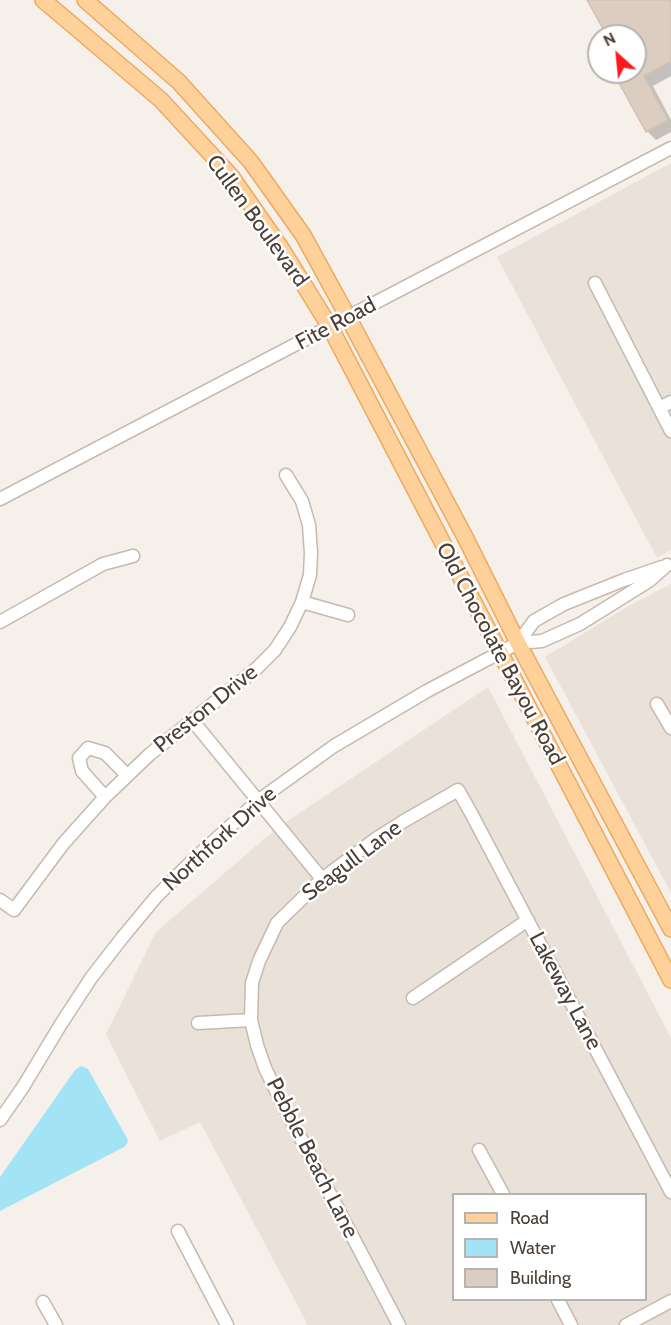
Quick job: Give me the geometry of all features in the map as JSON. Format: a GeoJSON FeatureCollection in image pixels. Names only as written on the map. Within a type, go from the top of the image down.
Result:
{"type":"FeatureCollection","features":[{"type":"Feature","properties":{"kind":"main road","name":"Cullen Boulevard"},"geometry":{"type":"LineString","coordinates":[[43,0],[161,100],[231,176],[281,248],[330,327]]}},
{"type":"Feature","properties":{"kind":"main road","name":"Cullen Boulevard"},"geometry":{"type":"LineString","coordinates":[[85,0],[179,82],[251,162],[303,235],[348,317]]}},
{"type":"Feature","properties":{"kind":"main road","name":"Old Chocolate Bayou Road"},"geometry":{"type":"LineString","coordinates":[[348,317],[465,537],[518,643],[671,929]]}},
{"type":"Feature","properties":{"kind":"main road","name":"Old Chocolate Bayou Road"},"geometry":{"type":"LineString","coordinates":[[330,327],[671,980]]}},
{"type":"Feature","properties":{"kind":"street","name":"Fite Road"},"geometry":{"type":"LineString","coordinates":[[0,499],[671,148]]}},
{"type":"Feature","properties":{"kind":"street"},"geometry":{"type":"LineString","coordinates":[[595,283],[671,431]]}},
{"type":"Feature","properties":{"kind":"street"},"geometry":{"type":"LineString","coordinates":[[659,408],[671,402]]}},
{"type":"Feature","properties":{"kind":"street","name":"Preston Drive"},"geometry":{"type":"LineString","coordinates":[[0,900],[14,910],[63,844],[127,775],[256,669],[275,650],[302,602],[310,575],[309,525],[302,501],[286,475]]}},
{"type":"Feature","properties":{"kind":"street"},"geometry":{"type":"LineString","coordinates":[[0,622],[103,564],[133,556]]}},
{"type":"Feature","properties":{"kind":"street","name":"Northfork Drive"},"geometry":{"type":"LineString","coordinates":[[518,643],[534,621],[564,604],[669,564]]}},
{"type":"Feature","properties":{"kind":"street","name":"Northfork Drive"},"geometry":{"type":"LineString","coordinates":[[0,1120],[91,978],[122,938],[156,897],[193,860],[259,801],[352,735],[427,691],[518,643],[542,641],[580,624],[650,581],[669,564]]}},
{"type":"Feature","properties":{"kind":"street"},"geometry":{"type":"LineString","coordinates":[[302,602],[348,615]]}},
{"type":"Feature","properties":{"kind":"street"},"geometry":{"type":"LineString","coordinates":[[657,704],[671,728]]}},
{"type":"Feature","properties":{"kind":"street"},"geometry":{"type":"LineString","coordinates":[[192,720],[322,879]]}},
{"type":"Feature","properties":{"kind":"street"},"geometry":{"type":"LineString","coordinates":[[105,797],[82,771],[79,758],[88,748],[105,753],[127,775]]}},
{"type":"Feature","properties":{"kind":"street","name":"Seagull Lane"},"geometry":{"type":"LineString","coordinates":[[252,983],[259,961],[278,923],[322,879],[376,838],[458,790]]}},
{"type":"Feature","properties":{"kind":"street","name":"Lakeway Lane"},"geometry":{"type":"LineString","coordinates":[[458,790],[671,1192]]}},
{"type":"Feature","properties":{"kind":"street"},"geometry":{"type":"LineString","coordinates":[[413,998],[528,920]]}},
{"type":"Feature","properties":{"kind":"street","name":"Pebble Beach Lane"},"geometry":{"type":"LineString","coordinates":[[252,983],[251,1020],[262,1060],[277,1093],[399,1325]]}},
{"type":"Feature","properties":{"kind":"street"},"geometry":{"type":"LineString","coordinates":[[198,1023],[251,1020]]}},
{"type":"Feature","properties":{"kind":"street"},"geometry":{"type":"LineString","coordinates":[[479,1149],[502,1193]]}},
{"type":"Feature","properties":{"kind":"street"},"geometry":{"type":"LineString","coordinates":[[178,1231],[226,1325]]}},
{"type":"Feature","properties":{"kind":"street"},"geometry":{"type":"LineString","coordinates":[[559,1301],[571,1325]]}},
{"type":"Feature","properties":{"kind":"street"},"geometry":{"type":"LineString","coordinates":[[626,1325],[671,1301]]}},
{"type":"Feature","properties":{"kind":"street"},"geometry":{"type":"LineString","coordinates":[[43,1302],[56,1325]]}},
{"type":"Feature","properties":{"kind":"shaded area"},"geometry":{"type":"Polygon","coordinates":[[[671,163],[671,550],[657,558],[497,257],[671,163]]]}},
{"type":"Feature","properties":{"kind":"shaded area"},"geometry":{"type":"Polygon","coordinates":[[[671,584],[671,893],[545,657],[632,604],[671,584]]]}},
{"type":"Feature","properties":{"kind":"shaded area"},"geometry":{"type":"Polygon","coordinates":[[[488,687],[671,1038],[671,1325],[308,1325],[200,1122],[160,1141],[106,1034],[156,932],[277,828],[488,687]]]}},
{"type":"Feature","properties":{"kind":"water"},"geometry":{"type":"Polygon","coordinates":[[[81,1066],[88,1069],[128,1140],[127,1144],[0,1211],[0,1177],[75,1070],[81,1066]]]}},
{"type":"Feature","properties":{"kind":"building"},"geometry":{"type":"Polygon","coordinates":[[[587,0],[669,0],[671,3],[671,63],[647,74],[647,24],[600,24],[587,0]]]}},
{"type":"Feature","properties":{"kind":"building"},"geometry":{"type":"Polygon","coordinates":[[[647,82],[668,120],[646,132],[620,84],[647,84],[647,82]]]}}]}
